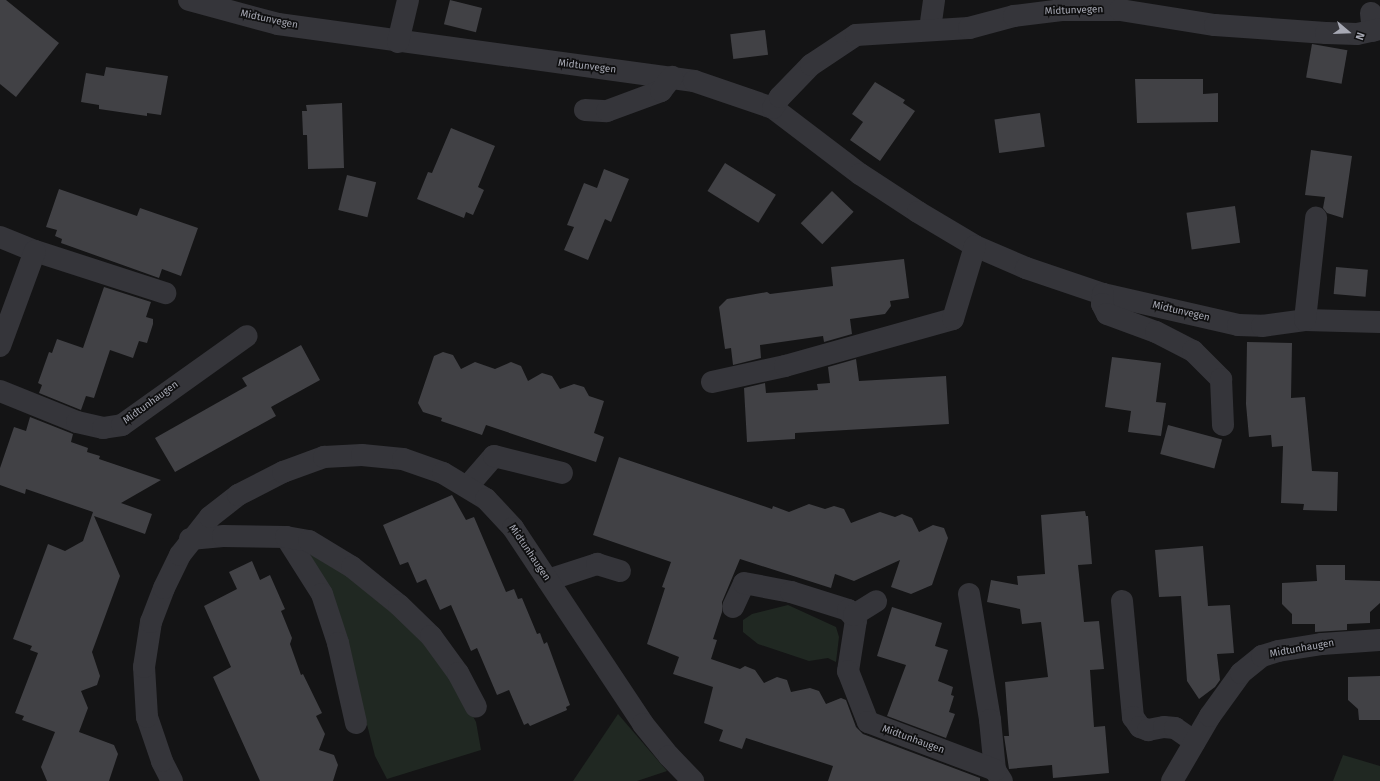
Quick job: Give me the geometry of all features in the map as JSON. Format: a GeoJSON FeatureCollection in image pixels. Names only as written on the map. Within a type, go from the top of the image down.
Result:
{"type":"FeatureCollection","features":[{"type":"Feature","properties":{"kind":"street","name":"Midtunvegen"},"geometry":{"type":"LineString","coordinates":[[189,0],[278,24],[398,42],[672,77],[728,91],[773,108],[860,174],[975,246],[1026,268],[1103,294],[1238,325],[1262,326],[1304,320],[1380,322]]}},
{"type":"Feature","properties":{"kind":"street"},"geometry":{"type":"LineString","coordinates":[[398,42],[408,0]]}},
{"type":"Feature","properties":{"kind":"street"},"geometry":{"type":"LineString","coordinates":[[930,28],[934,0]]}},
{"type":"Feature","properties":{"kind":"street","name":"Midtunvegen"},"geometry":{"type":"LineString","coordinates":[[773,108],[780,97],[811,65],[856,35],[930,28],[969,28],[1014,16],[1062,10],[1120,10],[1215,25],[1326,33],[1375,25]]}},
{"type":"Feature","properties":{"kind":"street"},"geometry":{"type":"LineString","coordinates":[[585,110],[607,111],[661,92],[672,77]]}},
{"type":"Feature","properties":{"kind":"street"},"geometry":{"type":"LineString","coordinates":[[1304,320],[1316,218]]}},
{"type":"Feature","properties":{"kind":"street"},"geometry":{"type":"LineString","coordinates":[[0,237],[21,243],[34,251],[165,293]]}},
{"type":"Feature","properties":{"kind":"street"},"geometry":{"type":"LineString","coordinates":[[712,382],[785,366],[953,319],[975,246]]}},
{"type":"Feature","properties":{"kind":"street"},"geometry":{"type":"LineString","coordinates":[[0,346],[34,251]]}},
{"type":"Feature","properties":{"kind":"street"},"geometry":{"type":"LineString","coordinates":[[1103,294],[1102,304],[1107,314],[1156,332],[1193,351],[1221,379],[1223,425]]}},
{"type":"Feature","properties":{"kind":"street","name":"Midtunvegen"},"geometry":{"type":"LineString","coordinates":[[1349,320],[1380,333]]}},
{"type":"Feature","properties":{"kind":"street","name":"Midtunhaugen"},"geometry":{"type":"LineString","coordinates":[[0,390],[77,422],[103,428],[122,425],[246,336]]}},
{"type":"Feature","properties":{"kind":"street","name":"Midtunhaugen"},"geometry":{"type":"LineString","coordinates":[[172,781],[162,761],[147,717],[144,667],[151,622],[164,588],[190,539],[210,517],[238,495],[283,472],[324,457],[362,455],[403,459],[443,473],[486,499],[514,528],[643,724],[669,756],[693,781]]}},
{"type":"Feature","properties":{"kind":"street"},"geometry":{"type":"LineString","coordinates":[[466,487],[494,456],[562,473]]}},
{"type":"Feature","properties":{"kind":"street"},"geometry":{"type":"LineString","coordinates":[[190,539],[223,536],[286,537],[309,541],[352,567],[399,605],[431,636],[458,673],[476,707]]}},
{"type":"Feature","properties":{"kind":"street"},"geometry":{"type":"LineString","coordinates":[[286,537],[322,594],[338,643],[356,723]]}},
{"type":"Feature","properties":{"kind":"street"},"geometry":{"type":"LineString","coordinates":[[548,580],[597,564],[620,571]]}},
{"type":"Feature","properties":{"kind":"street"},"geometry":{"type":"LineString","coordinates":[[733,608],[744,583],[792,592],[848,610],[854,615],[876,601]]}},
{"type":"Feature","properties":{"kind":"street","name":"Midtunhaugen"},"geometry":{"type":"LineString","coordinates":[[970,594],[999,775]]}},
{"type":"Feature","properties":{"kind":"street"},"geometry":{"type":"LineString","coordinates":[[1122,600],[1134,717],[1140,727],[1148,730],[1164,727],[1175,728],[1195,742]]}},
{"type":"Feature","properties":{"kind":"street","name":"Midtunhaugen"},"geometry":{"type":"LineString","coordinates":[[854,615],[856,620],[848,671],[868,722],[999,775]]}},
{"type":"Feature","properties":{"kind":"street","name":"Midtunhaugen"},"geometry":{"type":"LineString","coordinates":[[1172,781],[1195,742],[1241,673],[1262,656],[1278,651],[1322,644],[1380,640]]}},
{"type":"Feature","properties":{"kind":"shaded area"},"geometry":{"type":"Polygon","coordinates":[[[319,553],[419,635],[450,674],[476,722],[481,750],[387,779],[375,756],[340,618],[309,555],[319,553]]]}},
{"type":"Feature","properties":{"kind":"shaded area"},"geometry":{"type":"Polygon","coordinates":[[[788,605],[836,627],[839,637],[836,662],[828,658],[809,661],[758,644],[743,632],[743,620],[752,614],[788,605]]]}},
{"type":"Feature","properties":{"kind":"shaded area"},"geometry":{"type":"Polygon","coordinates":[[[618,714],[667,771],[637,781],[573,781],[618,714]]]}},
{"type":"Feature","properties":{"kind":"shaded area"},"geometry":{"type":"Polygon","coordinates":[[[1343,755],[1380,766],[1380,781],[1333,781],[1343,755]]]}},
{"type":"Feature","properties":{"kind":"building"},"geometry":{"type":"Polygon","coordinates":[[[0,0],[6,0],[59,43],[16,97],[0,84],[0,0]]]}},
{"type":"Feature","properties":{"kind":"building"},"geometry":{"type":"Polygon","coordinates":[[[450,0],[482,8],[476,32],[444,24],[450,0]]]}},
{"type":"Feature","properties":{"kind":"building"},"geometry":{"type":"Polygon","coordinates":[[[765,30],[768,55],[733,59],[730,34],[765,30]]]}},
{"type":"Feature","properties":{"kind":"building"},"geometry":{"type":"Polygon","coordinates":[[[1312,44],[1347,50],[1342,84],[1306,77],[1312,44]]]}},
{"type":"Feature","properties":{"kind":"building"},"geometry":{"type":"Polygon","coordinates":[[[106,67],[168,76],[161,115],[147,113],[147,116],[99,109],[99,105],[81,102],[86,73],[104,76],[106,67]]]}},
{"type":"Feature","properties":{"kind":"building"},"geometry":{"type":"Polygon","coordinates":[[[1135,79],[1203,79],[1203,94],[1218,93],[1218,122],[1137,123],[1135,79]]]}},
{"type":"Feature","properties":{"kind":"building"},"geometry":{"type":"Polygon","coordinates":[[[875,82],[905,100],[903,103],[915,111],[880,161],[850,140],[863,122],[852,114],[875,82]]]}},
{"type":"Feature","properties":{"kind":"building"},"geometry":{"type":"Polygon","coordinates":[[[342,103],[344,168],[308,169],[307,135],[303,135],[302,111],[307,111],[306,105],[342,103]]]}},
{"type":"Feature","properties":{"kind":"building"},"geometry":{"type":"Polygon","coordinates":[[[1040,113],[1045,147],[999,153],[994,119],[1040,113]]]}},
{"type":"Feature","properties":{"kind":"building"},"geometry":{"type":"Polygon","coordinates":[[[451,128],[495,146],[478,187],[484,190],[473,215],[466,212],[464,218],[417,199],[428,172],[432,173],[451,128]]]}},
{"type":"Feature","properties":{"kind":"building"},"geometry":{"type":"Polygon","coordinates":[[[1311,150],[1352,156],[1343,218],[1327,213],[1323,208],[1325,197],[1305,195],[1311,150]]]}},
{"type":"Feature","properties":{"kind":"building"},"geometry":{"type":"Polygon","coordinates":[[[725,163],[776,195],[758,223],[708,191],[725,163]]]}},
{"type":"Feature","properties":{"kind":"building"},"geometry":{"type":"Polygon","coordinates":[[[604,169],[629,179],[611,222],[605,219],[588,260],[564,250],[574,227],[567,225],[584,183],[597,188],[604,169]]]}},
{"type":"Feature","properties":{"kind":"building"},"geometry":{"type":"Polygon","coordinates":[[[347,175],[376,182],[367,217],[338,210],[347,175]]]}},
{"type":"Feature","properties":{"kind":"building"},"geometry":{"type":"Polygon","coordinates":[[[59,189],[137,216],[140,208],[198,228],[181,276],[162,269],[159,278],[61,243],[62,239],[55,236],[57,230],[46,227],[59,189]]]}},
{"type":"Feature","properties":{"kind":"building"},"geometry":{"type":"Polygon","coordinates":[[[832,191],[854,212],[822,244],[801,223],[832,191]]]}},
{"type":"Feature","properties":{"kind":"building"},"geometry":{"type":"Polygon","coordinates":[[[1235,206],[1240,243],[1192,249],[1186,213],[1235,206]]]}},
{"type":"Feature","properties":{"kind":"building"},"geometry":{"type":"Polygon","coordinates":[[[904,259],[909,298],[890,301],[891,306],[885,314],[850,319],[852,334],[824,342],[823,336],[760,345],[761,358],[733,365],[731,348],[725,349],[719,307],[727,299],[767,292],[770,294],[833,286],[831,267],[904,259]]]}},
{"type":"Feature","properties":{"kind":"building"},"geometry":{"type":"Polygon","coordinates":[[[1336,267],[1368,270],[1366,297],[1334,294],[1336,267]]]}},
{"type":"Feature","properties":{"kind":"building"},"geometry":{"type":"Polygon","coordinates":[[[104,287],[151,302],[146,317],[153,319],[153,324],[147,343],[139,341],[133,358],[110,350],[94,398],[86,396],[81,410],[39,393],[42,385],[38,383],[49,352],[52,353],[57,339],[83,348],[104,287]]]}},
{"type":"Feature","properties":{"kind":"building"},"geometry":{"type":"Polygon","coordinates":[[[1247,342],[1292,343],[1291,398],[1305,397],[1312,471],[1338,472],[1337,511],[1303,510],[1304,504],[1281,503],[1283,446],[1272,447],[1271,435],[1249,437],[1246,404],[1247,342]]]}},
{"type":"Feature","properties":{"kind":"building"},"geometry":{"type":"Polygon","coordinates":[[[301,345],[320,380],[271,407],[276,416],[175,472],[155,438],[247,386],[242,378],[301,345]]]}},
{"type":"Feature","properties":{"kind":"building"},"geometry":{"type":"Polygon","coordinates":[[[443,352],[453,355],[461,369],[475,362],[495,369],[511,362],[521,366],[528,381],[542,373],[552,376],[560,389],[574,384],[584,387],[589,396],[604,401],[594,433],[604,437],[596,462],[486,425],[482,435],[441,421],[442,418],[423,412],[418,403],[434,356],[443,352]]]}},
{"type":"Feature","properties":{"kind":"building"},"geometry":{"type":"Polygon","coordinates":[[[1112,357],[1161,363],[1156,402],[1166,403],[1161,436],[1128,432],[1131,411],[1105,407],[1112,357]]]}},
{"type":"Feature","properties":{"kind":"building"},"geometry":{"type":"Polygon","coordinates":[[[856,359],[859,381],[946,376],[949,424],[795,433],[795,439],[747,442],[744,388],[765,383],[766,393],[818,390],[817,384],[830,383],[828,367],[856,359]]]}},
{"type":"Feature","properties":{"kind":"building"},"geometry":{"type":"Polygon","coordinates":[[[30,417],[73,434],[71,442],[88,448],[87,452],[100,456],[99,459],[161,480],[121,503],[152,514],[145,534],[94,516],[120,576],[92,652],[100,676],[97,685],[81,691],[88,708],[79,732],[114,745],[118,754],[109,781],[47,781],[41,767],[55,732],[22,720],[24,716],[15,713],[38,653],[30,650],[32,646],[13,639],[48,544],[65,551],[83,541],[93,512],[26,489],[25,494],[0,485],[0,468],[14,427],[26,431],[30,417]]]}},
{"type":"Feature","properties":{"kind":"building"},"geometry":{"type":"Polygon","coordinates":[[[1168,425],[1222,439],[1214,468],[1160,454],[1168,425]]]}},
{"type":"Feature","properties":{"kind":"building"},"geometry":{"type":"Polygon","coordinates":[[[619,457],[772,509],[773,506],[789,512],[809,504],[825,509],[834,506],[844,509],[851,523],[880,512],[895,517],[902,514],[912,518],[919,532],[933,525],[944,528],[948,538],[932,585],[911,594],[891,587],[900,560],[854,581],[835,574],[831,588],[740,559],[722,602],[722,612],[713,639],[717,640],[711,659],[740,669],[745,666],[755,670],[764,683],[777,677],[787,680],[791,692],[810,688],[819,691],[826,704],[841,698],[846,700],[856,727],[863,734],[980,778],[980,781],[828,781],[833,766],[746,738],[742,749],[719,741],[723,730],[704,723],[713,687],[673,674],[679,657],[647,644],[665,588],[662,587],[671,562],[593,535],[619,457]]]}},
{"type":"Feature","properties":{"kind":"building"},"geometry":{"type":"Polygon","coordinates":[[[452,495],[466,520],[474,517],[506,592],[514,589],[518,599],[522,598],[537,634],[540,633],[544,644],[547,642],[570,705],[566,707],[567,710],[530,726],[528,723],[524,725],[509,690],[497,695],[477,648],[471,651],[451,605],[440,610],[426,579],[417,583],[408,562],[400,565],[383,525],[452,495]]]}},
{"type":"Feature","properties":{"kind":"building"},"geometry":{"type":"Polygon","coordinates":[[[1085,511],[1086,516],[1088,516],[1092,564],[1078,565],[1084,622],[1099,621],[1104,669],[1090,670],[1094,727],[1105,726],[1109,773],[1053,778],[1052,765],[1009,769],[1004,736],[1009,736],[1005,682],[1048,677],[1041,622],[1022,624],[1020,609],[987,602],[991,580],[1018,585],[1017,576],[1045,574],[1041,515],[1085,511]]]}},
{"type":"Feature","properties":{"kind":"building"},"geometry":{"type":"Polygon","coordinates":[[[1203,546],[1208,606],[1230,605],[1234,653],[1217,654],[1220,680],[1215,687],[1199,699],[1187,681],[1181,596],[1159,597],[1155,550],[1203,546]]]}},
{"type":"Feature","properties":{"kind":"building"},"geometry":{"type":"Polygon","coordinates":[[[252,561],[260,580],[270,575],[285,609],[281,611],[292,638],[290,644],[301,675],[303,674],[322,713],[316,716],[325,734],[319,750],[334,755],[338,765],[333,781],[260,781],[213,677],[231,667],[204,606],[237,589],[229,572],[252,561]]]}},
{"type":"Feature","properties":{"kind":"building"},"geometry":{"type":"Polygon","coordinates":[[[1316,565],[1345,565],[1345,580],[1380,581],[1380,603],[1370,612],[1370,623],[1347,624],[1347,630],[1315,632],[1315,624],[1292,624],[1292,614],[1282,604],[1282,583],[1317,581],[1316,565]]]}},
{"type":"Feature","properties":{"kind":"building"},"geometry":{"type":"Polygon","coordinates":[[[892,607],[942,623],[935,646],[948,650],[938,681],[953,687],[951,695],[954,696],[949,712],[955,714],[946,738],[887,716],[906,665],[877,656],[892,607]]]}},
{"type":"Feature","properties":{"kind":"building"},"geometry":{"type":"Polygon","coordinates":[[[1380,676],[1380,720],[1359,720],[1358,709],[1348,700],[1348,677],[1380,676]]]}}]}
